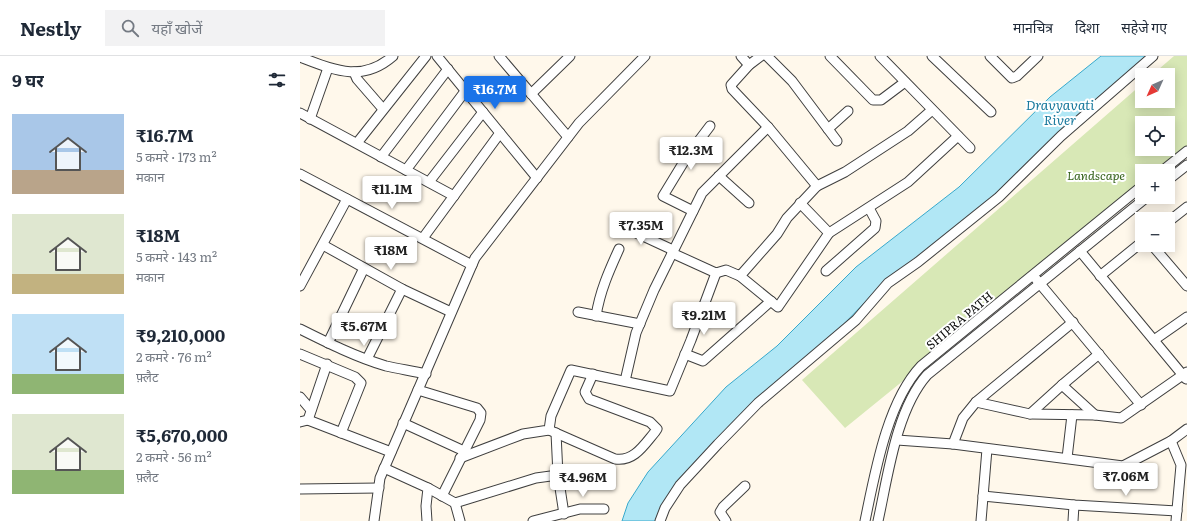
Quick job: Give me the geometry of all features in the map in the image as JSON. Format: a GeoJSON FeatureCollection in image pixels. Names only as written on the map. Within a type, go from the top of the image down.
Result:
{"type":"FeatureCollection","features":[{"type":"Feature","properties":{"kind":"street"},"geometry":{"type":"LineString","coordinates":[[300,58],[328,68],[354,72],[370,70],[393,56]]}},
{"type":"Feature","properties":{"kind":"street"},"geometry":{"type":"LineString","coordinates":[[357,144],[426,56]]}},
{"type":"Feature","properties":{"kind":"street"},"geometry":{"type":"LineString","coordinates":[[438,56],[537,178]]}},
{"type":"Feature","properties":{"kind":"street"},"geometry":{"type":"LineString","coordinates":[[499,56],[568,137]]}},
{"type":"Feature","properties":{"kind":"street"},"geometry":{"type":"LineString","coordinates":[[531,94],[569,56]]}},
{"type":"Feature","properties":{"kind":"street"},"geometry":{"type":"LineString","coordinates":[[374,521],[380,478],[475,258],[579,123],[645,56]]}},
{"type":"Feature","properties":{"kind":"street"},"geometry":{"type":"LineString","coordinates":[[741,56],[749,65]]}},
{"type":"Feature","properties":{"kind":"street"},"geometry":{"type":"LineString","coordinates":[[761,56],[749,65],[731,85],[736,94],[768,127],[816,186]]}},
{"type":"Feature","properties":{"kind":"street"},"geometry":{"type":"LineString","coordinates":[[767,56],[792,81],[837,141]]}},
{"type":"Feature","properties":{"kind":"street"},"geometry":{"type":"LineString","coordinates":[[830,56],[873,100],[881,100],[905,82]]}},
{"type":"Feature","properties":{"kind":"street"},"geometry":{"type":"LineString","coordinates":[[880,56],[970,148]]}},
{"type":"Feature","properties":{"kind":"street"},"geometry":{"type":"LineString","coordinates":[[932,56],[991,112]]}},
{"type":"Feature","properties":{"kind":"street"},"geometry":{"type":"LineString","coordinates":[[990,56],[1012,78],[1017,76],[1038,56]]}},
{"type":"Feature","properties":{"kind":"street"},"geometry":{"type":"LineString","coordinates":[[660,521],[666,508],[680,486],[758,403],[856,320],[888,283],[918,262],[998,197],[1061,136],[1153,56]]}},
{"type":"Feature","properties":{"kind":"street"},"geometry":{"type":"LineString","coordinates":[[310,119],[328,68]]}},
{"type":"Feature","properties":{"kind":"street"},"geometry":{"type":"LineString","coordinates":[[381,157],[448,69]]}},
{"type":"Feature","properties":{"kind":"street"},"geometry":{"type":"LineString","coordinates":[[354,72],[357,79],[383,109]]}},
{"type":"Feature","properties":{"kind":"street"},"geometry":{"type":"LineString","coordinates":[[406,170],[466,90]]}},
{"type":"Feature","properties":{"kind":"street"},"geometry":{"type":"LineString","coordinates":[[740,276],[777,234],[787,218],[816,186],[852,168],[908,131],[932,110]]}},
{"type":"Feature","properties":{"kind":"street"},"geometry":{"type":"LineString","coordinates":[[828,129],[848,111]]}},
{"type":"Feature","properties":{"kind":"street"},"geometry":{"type":"LineString","coordinates":[[429,182],[483,112]]}},
{"type":"Feature","properties":{"kind":"street"},"geometry":{"type":"LineString","coordinates":[[300,113],[454,196]]}},
{"type":"Feature","properties":{"kind":"street"},"geometry":{"type":"LineString","coordinates":[[693,211],[663,196],[688,155],[710,126]]}},
{"type":"Feature","properties":{"kind":"street"},"geometry":{"type":"LineString","coordinates":[[625,381],[636,333],[702,193],[768,127]]}},
{"type":"Feature","properties":{"kind":"street"},"geometry":{"type":"LineString","coordinates":[[423,238],[500,133]]}},
{"type":"Feature","properties":{"kind":"street"},"geometry":{"type":"LineString","coordinates":[[617,224],[716,273],[726,270],[740,276],[778,307],[829,234],[908,182],[958,136]]}},
{"type":"Feature","properties":{"kind":"street"},"geometry":{"type":"LineString","coordinates":[[1171,164],[1187,151]]}},
{"type":"Feature","properties":{"kind":"street"},"geometry":{"type":"LineString","coordinates":[[1175,174],[1187,165]]}},
{"type":"Feature","properties":{"kind":"street"},"geometry":{"type":"LineString","coordinates":[[301,175],[472,265]]}},
{"type":"Feature","properties":{"kind":"street"},"geometry":{"type":"LineString","coordinates":[[719,176],[749,203]]}},
{"type":"Feature","properties":{"kind":"street","name":"SHIPRA PATH"},"geometry":{"type":"LineString","coordinates":[[865,521],[874,477],[885,436],[911,377],[921,366],[1135,192]]}},
{"type":"Feature","properties":{"kind":"street"},"geometry":{"type":"LineString","coordinates":[[300,286],[348,199]]}},
{"type":"Feature","properties":{"kind":"street"},"geometry":{"type":"LineString","coordinates":[[800,203],[829,234]]}},
{"type":"Feature","properties":{"kind":"street","name":"SHIPRA PATH"},"geometry":{"type":"LineString","coordinates":[[878,521],[896,440],[912,395],[927,375],[1138,204]]}},
{"type":"Feature","properties":{"kind":"street"},"geometry":{"type":"LineString","coordinates":[[1175,216],[1187,207]]}},
{"type":"Feature","properties":{"kind":"street"},"geometry":{"type":"LineString","coordinates":[[826,271],[875,228],[876,221],[868,208]]}},
{"type":"Feature","properties":{"kind":"street"},"geometry":{"type":"LineString","coordinates":[[323,245],[402,289],[451,312]]}},
{"type":"Feature","properties":{"kind":"street"},"geometry":{"type":"LineString","coordinates":[[1100,276],[1135,248]]}},
{"type":"Feature","properties":{"kind":"street"},"geometry":{"type":"LineString","coordinates":[[596,316],[605,278],[620,249]]}},
{"type":"Feature","properties":{"kind":"street"},"geometry":{"type":"LineString","coordinates":[[976,402],[1030,414],[1095,415],[1121,418],[1186,376],[1080,251]]}},
{"type":"Feature","properties":{"kind":"street"},"geometry":{"type":"LineString","coordinates":[[1158,252],[1187,286]]}},
{"type":"Feature","properties":{"kind":"street"},"geometry":{"type":"LineString","coordinates":[[328,343],[364,268]]}},
{"type":"Feature","properties":{"kind":"street"},"geometry":{"type":"LineString","coordinates":[[564,514],[551,416],[571,370],[670,391],[716,273]]}},
{"type":"Feature","properties":{"kind":"street"},"geometry":{"type":"LineString","coordinates":[[1032,275],[1142,405]]}},
{"type":"Feature","properties":{"kind":"street"},"geometry":{"type":"LineString","coordinates":[[367,359],[402,289]]}},
{"type":"Feature","properties":{"kind":"street"},"geometry":{"type":"LineString","coordinates":[[685,354],[703,361],[771,301]]}},
{"type":"Feature","properties":{"kind":"street"},"geometry":{"type":"LineString","coordinates":[[578,312],[640,324]]}},
{"type":"Feature","properties":{"kind":"street"},"geometry":{"type":"LineString","coordinates":[[1154,340],[1187,317]]}},
{"type":"Feature","properties":{"kind":"street"},"geometry":{"type":"LineString","coordinates":[[952,444],[962,418],[976,402],[1073,322]]}},
{"type":"Feature","properties":{"kind":"street"},"geometry":{"type":"LineString","coordinates":[[300,329],[328,343],[386,366],[426,374]]}},
{"type":"Feature","properties":{"kind":"street"},"geometry":{"type":"LineString","coordinates":[[300,354],[355,376],[361,383],[341,433]]}},
{"type":"Feature","properties":{"kind":"street"},"geometry":{"type":"LineString","coordinates":[[1030,414],[1099,354]]}},
{"type":"Feature","properties":{"kind":"street"},"geometry":{"type":"LineString","coordinates":[[327,364],[311,410],[304,421],[391,452]]}},
{"type":"Feature","properties":{"kind":"street"},"geometry":{"type":"LineString","coordinates":[[403,423],[462,454],[523,434],[552,431],[615,459],[621,460],[634,456],[657,429],[650,422],[589,399],[585,392],[593,374]]}},
{"type":"Feature","properties":{"kind":"street"},"geometry":{"type":"LineString","coordinates":[[1062,385],[1095,415]]}},
{"type":"Feature","properties":{"kind":"street"},"geometry":{"type":"LineString","coordinates":[[418,390],[479,409],[481,413],[480,420],[442,496]]}},
{"type":"Feature","properties":{"kind":"street"},"geometry":{"type":"LineString","coordinates":[[300,397],[311,410]]}},
{"type":"Feature","properties":{"kind":"street"},"geometry":{"type":"LineString","coordinates":[[1067,458],[1072,415]]}},
{"type":"Feature","properties":{"kind":"street"},"geometry":{"type":"LineString","coordinates":[[896,440],[952,444],[1123,466],[1171,441],[1187,430]]}},
{"type":"Feature","properties":{"kind":"street"},"geometry":{"type":"LineString","coordinates":[[1171,441],[1181,465],[1176,521]]}},
{"type":"Feature","properties":{"kind":"street"},"geometry":{"type":"LineString","coordinates":[[981,521],[987,449]]}},
{"type":"Feature","properties":{"kind":"street"},"geometry":{"type":"LineString","coordinates":[[384,468],[428,488],[455,503],[536,478],[558,475]]}},
{"type":"Feature","properties":{"kind":"street"},"geometry":{"type":"LineString","coordinates":[[726,521],[720,512],[723,507],[746,486]]}},
{"type":"Feature","properties":{"kind":"street"},"geometry":{"type":"LineString","coordinates":[[300,489],[379,488]]}},
{"type":"Feature","properties":{"kind":"street"},"geometry":{"type":"LineString","coordinates":[[427,521],[426,506],[428,488]]}},
{"type":"Feature","properties":{"kind":"street"},"geometry":{"type":"LineString","coordinates":[[983,496],[1074,505],[1177,511]]}},
{"type":"Feature","properties":{"kind":"street"},"geometry":{"type":"LineString","coordinates":[[455,503],[460,521]]}},
{"type":"Feature","properties":{"kind":"street"},"geometry":{"type":"LineString","coordinates":[[1073,521],[1074,505]]}},
{"type":"Feature","properties":{"kind":"street"},"geometry":{"type":"LineString","coordinates":[[533,521],[580,509],[604,509]]}},
{"type":"Feature","properties":{"kind":"green space","name":"Landscape"},"geometry":{"type":"Polygon","coordinates":[[[1174,56],[1187,56],[1187,151],[1171,164],[1135,164],[1135,193],[845,428],[802,380],[1135,90],[1135,108],[1175,108],[1175,68],[1160,68],[1174,56]]]}},
{"type":"Feature","properties":{"kind":"water","name":"Dravyavati River"},"geometry":{"type":"Polygon","coordinates":[[[1101,56],[1148,56],[1026,164],[975,214],[872,295],[812,357],[696,466],[656,521],[622,521],[628,503],[648,472],[726,387],[777,346],[856,267],[959,187],[1050,97],[1101,56]]]}}]}
